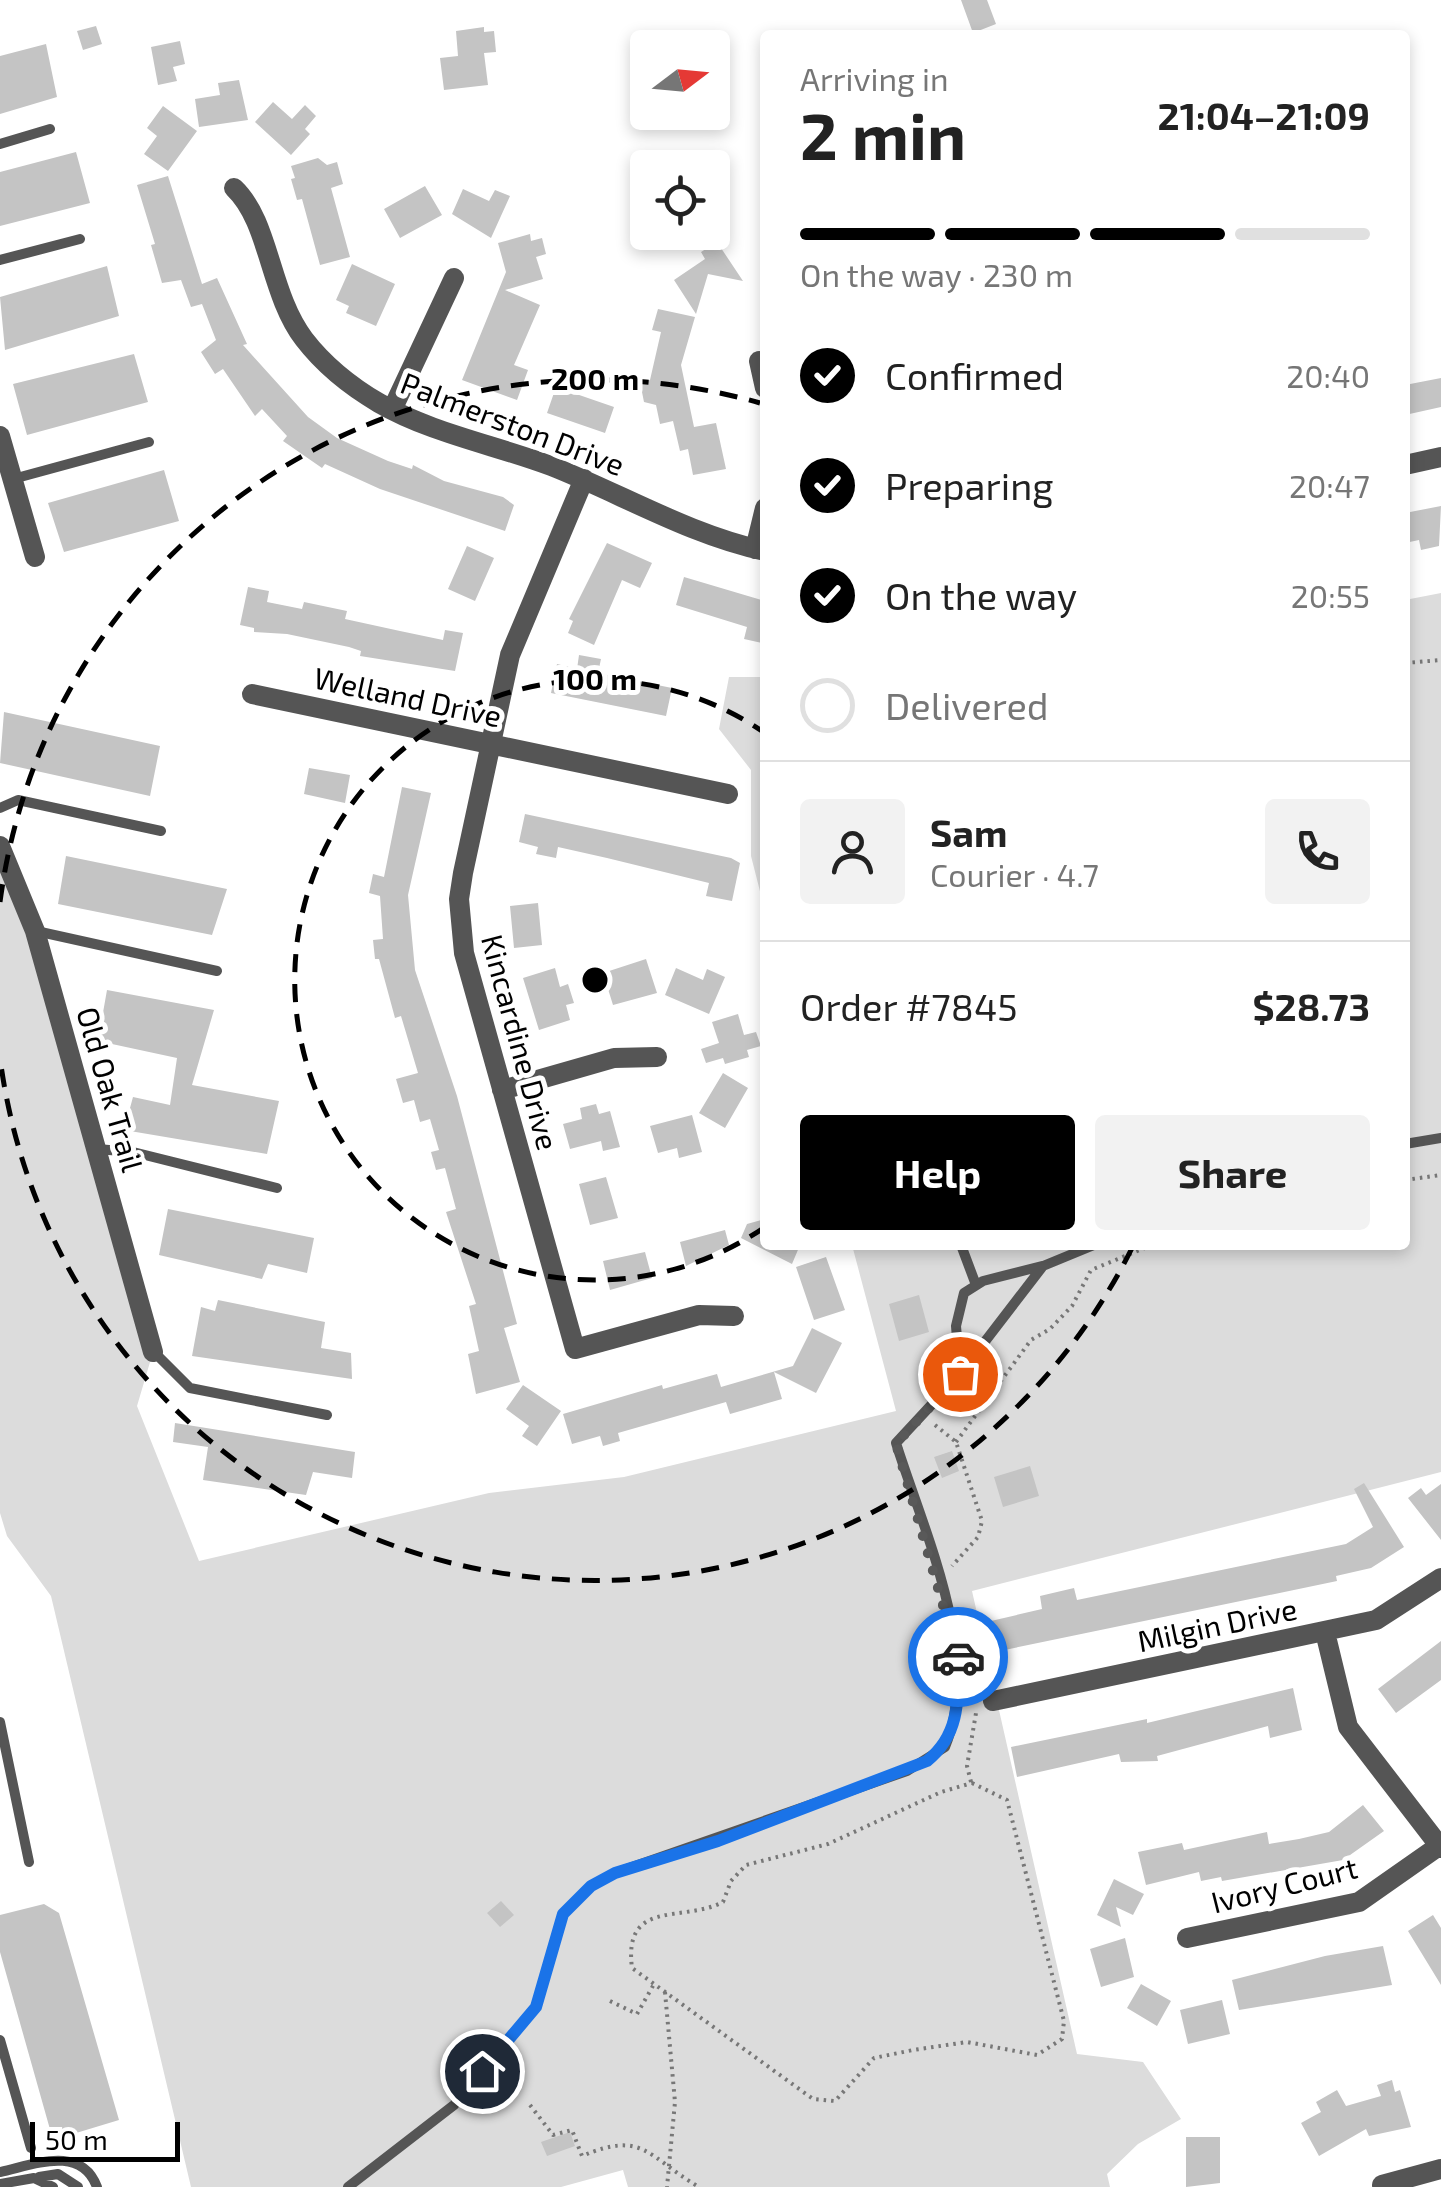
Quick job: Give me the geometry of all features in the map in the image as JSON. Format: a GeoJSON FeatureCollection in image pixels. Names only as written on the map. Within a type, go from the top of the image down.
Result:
{"type":"FeatureCollection","features":[{"type":"Feature","properties":{"kind":"street","name":"Palmerston Drive"},"geometry":{"type":"LineString","coordinates":[[234,188],[250,204],[273,282],[304,339],[349,384],[392,410],[584,479],[704,532],[760,550]]}},
{"type":"Feature","properties":{"kind":"street"},"geometry":{"type":"LineString","coordinates":[[392,410],[454,278]]}},
{"type":"Feature","properties":{"kind":"street"},"geometry":{"type":"LineString","coordinates":[[759,361],[760,366]]}},
{"type":"Feature","properties":{"kind":"street"},"geometry":{"type":"LineString","coordinates":[[0,436],[35,557]]}},
{"type":"Feature","properties":{"kind":"street"},"geometry":{"type":"LineString","coordinates":[[1410,463],[1441,457]]}},
{"type":"Feature","properties":{"kind":"street","name":"Kincardine Drive"},"geometry":{"type":"LineString","coordinates":[[584,479],[526,610],[491,743],[463,873],[460,926],[576,1349],[699,1315],[734,1316]]}},
{"type":"Feature","properties":{"kind":"street","name":"Welland Drive"},"geometry":{"type":"LineString","coordinates":[[252,694],[728,794]]}},
{"type":"Feature","properties":{"kind":"street","name":"Old Oak Trail"},"geometry":{"type":"LineString","coordinates":[[0,846],[36,931],[153,1352]]}},
{"type":"Feature","properties":{"kind":"street"},"geometry":{"type":"LineString","coordinates":[[502,1090],[614,1058],[657,1058]]}},
{"type":"Feature","properties":{"kind":"street","name":"Milgin Drive"},"geometry":{"type":"LineString","coordinates":[[994,1701],[1325,1632],[1388,1614],[1441,1578]]}},
{"type":"Feature","properties":{"kind":"street"},"geometry":{"type":"LineString","coordinates":[[1325,1632],[1348,1727],[1440,1847]]}},
{"type":"Feature","properties":{"kind":"street","name":"Ivory Court"},"geometry":{"type":"LineString","coordinates":[[1187,1938],[1360,1902],[1440,1847]]}},
{"type":"Feature","properties":{"kind":"street"},"geometry":{"type":"LineString","coordinates":[[1382,2185],[1441,2169]]}},
{"type":"Feature","properties":{"kind":"lane"},"geometry":{"type":"LineString","coordinates":[[0,144],[50,129]]}},
{"type":"Feature","properties":{"kind":"lane"},"geometry":{"type":"LineString","coordinates":[[0,260],[80,239]]}},
{"type":"Feature","properties":{"kind":"lane"},"geometry":{"type":"LineString","coordinates":[[12,479],[149,442]]}},
{"type":"Feature","properties":{"kind":"lane"},"geometry":{"type":"LineString","coordinates":[[0,808],[18,800],[161,831]]}},
{"type":"Feature","properties":{"kind":"lane"},"geometry":{"type":"LineString","coordinates":[[36,931],[216,971]]}},
{"type":"Feature","properties":{"kind":"lane"},"geometry":{"type":"LineString","coordinates":[[1410,1143],[1441,1138]]}},
{"type":"Feature","properties":{"kind":"lane"},"geometry":{"type":"LineString","coordinates":[[96,1148],[133,1152],[277,1188]]}},
{"type":"Feature","properties":{"kind":"lane"},"geometry":{"type":"LineString","coordinates":[[964,1250],[976,1286]]}},
{"type":"Feature","properties":{"kind":"lane"},"geometry":{"type":"LineString","coordinates":[[960,1374],[956,1326],[964,1294],[976,1286],[1082,1250]]}},
{"type":"Feature","properties":{"kind":"lane"},"geometry":{"type":"LineString","coordinates":[[348,2187],[454,2105],[536,2007],[563,1914],[591,1886],[615,1873],[907,1771],[945,1747],[958,1701],[958,1655],[896,1444],[960,1374],[1043,1266]]}},
{"type":"Feature","properties":{"kind":"lane"},"geometry":{"type":"LineString","coordinates":[[153,1352],[190,1388],[327,1414]]}},
{"type":"Feature","properties":{"kind":"lane"},"geometry":{"type":"LineString","coordinates":[[0,1722],[5,1783],[29,1862]]}},
{"type":"Feature","properties":{"kind":"lane"},"geometry":{"type":"LineString","coordinates":[[0,2040],[32,2148]]}},
{"type":"Feature","properties":{"kind":"lane"},"geometry":{"type":"LineString","coordinates":[[0,2172],[64,2158],[81,2165],[97,2187]]}},
{"type":"Feature","properties":{"kind":"lane"},"geometry":{"type":"LineString","coordinates":[[0,2184],[58,2174],[78,2187]]}},
{"type":"Feature","properties":{"kind":"lane"},"geometry":{"type":"LineString","coordinates":[[34,2178],[52,2187]]}},
{"type":"Feature","properties":{"kind":"path"},"geometry":{"type":"LineString","coordinates":[[1410,662],[1441,660]]}},
{"type":"Feature","properties":{"kind":"path"},"geometry":{"type":"LineString","coordinates":[[1410,1179],[1441,1175]]}},
{"type":"Feature","properties":{"kind":"path"},"geometry":{"type":"LineString","coordinates":[[956,1442],[1032,1340],[1050,1329],[1072,1306],[1091,1270],[1140,1250]]}},
{"type":"Feature","properties":{"kind":"path"},"geometry":{"type":"LineString","coordinates":[[922,1414],[956,1442],[982,1521],[978,1537],[939,1580]]}},
{"type":"Feature","properties":{"kind":"path"},"geometry":{"type":"LineString","coordinates":[[972,1783],[1007,1800],[1064,2021],[1062,2039],[1037,2055],[966,2042],[874,2058],[835,2101],[813,2099],[654,1984],[632,1968],[630,1950],[639,1927],[660,1913],[706,1911],[723,1902],[731,1880],[746,1865],[828,1844],[941,1792],[972,1783]]}},
{"type":"Feature","properties":{"kind":"path"},"geometry":{"type":"LineString","coordinates":[[610,2001],[637,2014],[654,1984]]}},
{"type":"Feature","properties":{"kind":"path"},"geometry":{"type":"LineString","coordinates":[[665,1992],[676,2102],[667,2187]]}},
{"type":"Feature","properties":{"kind":"path"},"geometry":{"type":"LineString","coordinates":[[530,2105],[553,2135],[572,2130],[582,2156],[616,2142],[636,2145],[699,2187]]}},
{"type":"Feature","properties":{"kind":"shaded area"},"geometry":{"type":"Polygon","coordinates":[[[1441,593],[1441,1472],[972,1591],[1077,2054],[1143,2062],[1181,2119],[1138,2144],[1107,2174],[1110,2187],[628,2187],[623,2170],[561,2187],[191,2187],[51,1596],[7,1536],[0,1513],[0,846],[153,1352],[137,1406],[199,1561],[489,1493],[624,1477],[896,1411],[853,1250],[1410,1250],[1410,599],[1441,593]]]}},
{"type":"Feature","properties":{"kind":"shaded area"},"geometry":{"type":"Polygon","coordinates":[[[729,677],[760,677],[760,891],[751,856],[751,770],[719,729],[729,677]]]}},
{"type":"Feature","properties":{"kind":"building"},"geometry":{"type":"Polygon","coordinates":[[[961,0],[987,0],[996,24],[972,30],[961,0]]]}},
{"type":"Feature","properties":{"kind":"building"},"geometry":{"type":"Polygon","coordinates":[[[96,26],[102,44],[83,50],[77,31],[96,26]]]}},
{"type":"Feature","properties":{"kind":"building"},"geometry":{"type":"Polygon","coordinates":[[[484,27],[484,32],[494,31],[496,52],[484,53],[488,85],[444,90],[440,58],[458,56],[456,31],[484,27]]]}},
{"type":"Feature","properties":{"kind":"building"},"geometry":{"type":"Polygon","coordinates":[[[180,41],[185,64],[173,67],[177,81],[158,85],[151,47],[180,41]]]}},
{"type":"Feature","properties":{"kind":"building"},"geometry":{"type":"Polygon","coordinates":[[[46,44],[57,97],[0,114],[0,56],[46,44]]]}},
{"type":"Feature","properties":{"kind":"building"},"geometry":{"type":"Polygon","coordinates":[[[239,80],[248,120],[199,127],[195,99],[220,95],[218,83],[239,80]]]}},
{"type":"Feature","properties":{"kind":"building"},"geometry":{"type":"Polygon","coordinates":[[[273,102],[292,119],[305,105],[316,116],[305,129],[310,134],[291,155],[255,122],[273,102]]]}},
{"type":"Feature","properties":{"kind":"building"},"geometry":{"type":"Polygon","coordinates":[[[163,106],[197,131],[168,171],[144,154],[157,136],[147,128],[163,106]]]}},
{"type":"Feature","properties":{"kind":"building"},"geometry":{"type":"Polygon","coordinates":[[[76,152],[90,203],[0,226],[0,172],[76,152]]]}},
{"type":"Feature","properties":{"kind":"building"},"geometry":{"type":"Polygon","coordinates":[[[318,158],[327,165],[337,162],[343,184],[331,188],[350,257],[320,265],[302,199],[297,200],[291,179],[295,178],[291,166],[318,158]]]}},
{"type":"Feature","properties":{"kind":"building"},"geometry":{"type":"Polygon","coordinates":[[[168,176],[202,284],[217,278],[247,344],[243,345],[308,417],[337,438],[388,461],[412,469],[413,465],[444,481],[503,497],[514,505],[505,531],[380,489],[325,464],[322,468],[283,441],[287,436],[262,409],[255,416],[223,369],[215,374],[201,352],[216,340],[202,304],[191,307],[181,280],[162,283],[151,245],[155,244],[137,185],[168,176]]]}},
{"type":"Feature","properties":{"kind":"building"},"geometry":{"type":"Polygon","coordinates":[[[425,186],[442,215],[400,238],[384,209],[425,186]]]}},
{"type":"Feature","properties":{"kind":"building"},"geometry":{"type":"Polygon","coordinates":[[[463,189],[489,201],[495,190],[510,196],[491,238],[452,214],[463,189]]]}},
{"type":"Feature","properties":{"kind":"building"},"geometry":{"type":"Polygon","coordinates":[[[530,234],[531,241],[542,238],[546,254],[536,257],[543,279],[505,290],[540,305],[514,365],[528,370],[517,400],[462,380],[506,272],[498,243],[530,234]]]}},
{"type":"Feature","properties":{"kind":"building"},"geometry":{"type":"Polygon","coordinates":[[[722,250],[743,281],[708,274],[696,314],[674,280],[705,259],[701,252],[722,250]]]}},
{"type":"Feature","properties":{"kind":"building"},"geometry":{"type":"Polygon","coordinates":[[[352,264],[395,284],[376,326],[346,313],[349,306],[336,300],[352,264]]]}},
{"type":"Feature","properties":{"kind":"building"},"geometry":{"type":"Polygon","coordinates":[[[107,266],[119,316],[5,350],[0,297],[107,266]]]}},
{"type":"Feature","properties":{"kind":"building"},"geometry":{"type":"Polygon","coordinates":[[[658,309],[695,317],[681,365],[694,427],[716,423],[726,469],[693,475],[688,449],[680,451],[673,421],[660,424],[656,405],[644,402],[640,382],[650,380],[661,332],[652,330],[658,309]]]}},
{"type":"Feature","properties":{"kind":"building"},"geometry":{"type":"Polygon","coordinates":[[[134,354],[148,402],[27,435],[13,384],[134,354]]]}},
{"type":"Feature","properties":{"kind":"building"},"geometry":{"type":"Polygon","coordinates":[[[1441,378],[1441,407],[1410,414],[1410,384],[1441,378]]]}},
{"type":"Feature","properties":{"kind":"building"},"geometry":{"type":"Polygon","coordinates":[[[556,387],[614,407],[605,433],[547,413],[556,387]]]}},
{"type":"Feature","properties":{"kind":"building"},"geometry":{"type":"Polygon","coordinates":[[[164,470],[179,521],[64,552],[48,503],[164,470]]]}},
{"type":"Feature","properties":{"kind":"building"},"geometry":{"type":"Polygon","coordinates":[[[1441,506],[1439,546],[1421,550],[1419,540],[1410,542],[1410,512],[1441,506]]]}},
{"type":"Feature","properties":{"kind":"building"},"geometry":{"type":"Polygon","coordinates":[[[607,543],[652,563],[640,588],[622,580],[594,645],[568,633],[573,621],[569,619],[607,543]]]}},
{"type":"Feature","properties":{"kind":"building"},"geometry":{"type":"Polygon","coordinates":[[[467,546],[494,558],[475,601],[448,589],[467,546]]]}},
{"type":"Feature","properties":{"kind":"building"},"geometry":{"type":"Polygon","coordinates":[[[684,577],[760,600],[760,643],[744,639],[747,627],[676,605],[684,577]]]}},
{"type":"Feature","properties":{"kind":"building"},"geometry":{"type":"Polygon","coordinates":[[[248,587],[269,591],[267,602],[302,609],[304,602],[347,611],[345,619],[400,631],[443,640],[445,630],[463,633],[455,671],[360,656],[361,651],[349,647],[287,634],[254,632],[254,628],[240,625],[248,587]]]}},
{"type":"Feature","properties":{"kind":"building"},"geometry":{"type":"Polygon","coordinates":[[[579,655],[601,659],[598,673],[672,688],[666,716],[551,693],[557,664],[577,669],[579,655]]]}},
{"type":"Feature","properties":{"kind":"building"},"geometry":{"type":"Polygon","coordinates":[[[4,712],[160,746],[150,796],[0,763],[4,712]]]}},
{"type":"Feature","properties":{"kind":"building"},"geometry":{"type":"Polygon","coordinates":[[[309,768],[350,775],[345,803],[304,794],[309,768]]]}},
{"type":"Feature","properties":{"kind":"building"},"geometry":{"type":"Polygon","coordinates":[[[402,787],[431,793],[408,895],[415,970],[457,1096],[517,1324],[504,1328],[520,1382],[476,1394],[468,1354],[479,1351],[469,1306],[476,1304],[446,1212],[456,1209],[445,1168],[436,1170],[431,1152],[439,1150],[430,1119],[420,1122],[414,1100],[403,1103],[396,1079],[418,1073],[401,1016],[395,1018],[379,959],[375,959],[373,940],[383,939],[380,896],[369,893],[373,874],[384,877],[402,787]]]}},
{"type":"Feature","properties":{"kind":"building"},"geometry":{"type":"Polygon","coordinates":[[[525,814],[731,858],[740,863],[732,901],[706,896],[709,883],[607,858],[558,847],[556,858],[536,854],[538,847],[519,842],[525,814]]]}},
{"type":"Feature","properties":{"kind":"building"},"geometry":{"type":"Polygon","coordinates":[[[66,856],[227,889],[212,935],[58,904],[66,856]]]}},
{"type":"Feature","properties":{"kind":"building"},"geometry":{"type":"Polygon","coordinates":[[[538,903],[542,945],[514,948],[510,906],[538,903]]]}},
{"type":"Feature","properties":{"kind":"building"},"geometry":{"type":"Polygon","coordinates":[[[646,959],[657,993],[613,1005],[603,973],[646,959]]]}},
{"type":"Feature","properties":{"kind":"building"},"geometry":{"type":"Polygon","coordinates":[[[555,968],[560,987],[568,984],[574,1003],[566,1005],[570,1020],[539,1030],[523,978],[555,968]]]}},
{"type":"Feature","properties":{"kind":"building"},"geometry":{"type":"Polygon","coordinates":[[[676,968],[703,980],[707,969],[725,977],[709,1014],[665,995],[676,968]]]}},
{"type":"Feature","properties":{"kind":"building"},"geometry":{"type":"Polygon","coordinates":[[[107,990],[214,1010],[192,1085],[279,1101],[267,1154],[124,1130],[133,1097],[170,1105],[177,1058],[98,1041],[107,990]]]}},
{"type":"Feature","properties":{"kind":"building"},"geometry":{"type":"Polygon","coordinates":[[[738,1014],[744,1035],[756,1032],[760,1046],[747,1050],[749,1057],[725,1064],[723,1058],[706,1063],[701,1049],[719,1043],[712,1022],[738,1014]]]}},
{"type":"Feature","properties":{"kind":"building"},"geometry":{"type":"Polygon","coordinates":[[[723,1073],[748,1088],[725,1128],[699,1113],[723,1073]]]}},
{"type":"Feature","properties":{"kind":"building"},"geometry":{"type":"Polygon","coordinates":[[[596,1104],[599,1114],[610,1111],[620,1147],[603,1151],[601,1141],[570,1149],[563,1124],[582,1119],[580,1108],[596,1104]]]}},
{"type":"Feature","properties":{"kind":"building"},"geometry":{"type":"Polygon","coordinates":[[[692,1115],[702,1152],[679,1158],[677,1148],[658,1153],[650,1126],[692,1115]]]}},
{"type":"Feature","properties":{"kind":"building"},"geometry":{"type":"Polygon","coordinates":[[[606,1177],[618,1218],[590,1225],[579,1184],[606,1177]]]}},
{"type":"Feature","properties":{"kind":"building"},"geometry":{"type":"Polygon","coordinates":[[[168,1209],[314,1238],[307,1273],[268,1264],[262,1279],[159,1255],[168,1209]]]}},
{"type":"Feature","properties":{"kind":"building"},"geometry":{"type":"Polygon","coordinates":[[[760,1220],[760,1248],[741,1238],[747,1224],[760,1220]]]}},
{"type":"Feature","properties":{"kind":"building"},"geometry":{"type":"Polygon","coordinates":[[[725,1230],[729,1245],[686,1266],[680,1242],[725,1230]]]}},
{"type":"Feature","properties":{"kind":"building"},"geometry":{"type":"Polygon","coordinates":[[[765,1250],[798,1250],[792,1264],[765,1250]]]}},
{"type":"Feature","properties":{"kind":"building"},"geometry":{"type":"Polygon","coordinates":[[[645,1252],[652,1278],[610,1290],[603,1261],[645,1252]]]}},
{"type":"Feature","properties":{"kind":"building"},"geometry":{"type":"Polygon","coordinates":[[[826,1257],[845,1310],[814,1320],[796,1267],[826,1257]]]}},
{"type":"Feature","properties":{"kind":"building"},"geometry":{"type":"Polygon","coordinates":[[[919,1295],[929,1332],[899,1341],[889,1304],[919,1295]]]}},
{"type":"Feature","properties":{"kind":"building"},"geometry":{"type":"Polygon","coordinates":[[[218,1300],[325,1322],[321,1348],[351,1353],[352,1379],[192,1356],[201,1307],[215,1311],[218,1300]]]}},
{"type":"Feature","properties":{"kind":"building"},"geometry":{"type":"Polygon","coordinates":[[[812,1328],[842,1343],[816,1393],[774,1372],[782,1399],[730,1414],[726,1402],[618,1433],[620,1441],[603,1446],[600,1436],[572,1444],[563,1414],[662,1385],[663,1389],[717,1374],[721,1387],[793,1366],[812,1328]]]}},
{"type":"Feature","properties":{"kind":"building"},"geometry":{"type":"Polygon","coordinates":[[[523,1385],[561,1411],[537,1446],[522,1436],[529,1426],[506,1409],[523,1385]]]}},
{"type":"Feature","properties":{"kind":"building"},"geometry":{"type":"Polygon","coordinates":[[[175,1423],[355,1452],[352,1478],[313,1472],[306,1495],[203,1480],[208,1447],[173,1442],[175,1423]]]}},
{"type":"Feature","properties":{"kind":"building"},"geometry":{"type":"Polygon","coordinates":[[[952,1451],[959,1471],[942,1478],[934,1457],[952,1451]]]}},
{"type":"Feature","properties":{"kind":"building"},"geometry":{"type":"Polygon","coordinates":[[[1030,1466],[1039,1496],[1003,1507],[994,1477],[1030,1466]]]}},
{"type":"Feature","properties":{"kind":"building"},"geometry":{"type":"Polygon","coordinates":[[[1364,1483],[1404,1547],[1371,1568],[1336,1576],[1337,1581],[985,1654],[978,1624],[1042,1609],[1040,1596],[1074,1588],[1077,1600],[1346,1544],[1373,1527],[1354,1489],[1364,1483]]]}},
{"type":"Feature","properties":{"kind":"building"},"geometry":{"type":"Polygon","coordinates":[[[1441,1484],[1441,1540],[1408,1498],[1421,1488],[1426,1495],[1441,1484]]]}},
{"type":"Feature","properties":{"kind":"building"},"geometry":{"type":"Polygon","coordinates":[[[1441,1641],[1441,1680],[1396,1713],[1378,1689],[1441,1641]]]}},
{"type":"Feature","properties":{"kind":"building"},"geometry":{"type":"Polygon","coordinates":[[[1293,1688],[1302,1730],[1270,1738],[1268,1726],[1157,1756],[1158,1761],[1121,1762],[1119,1754],[1017,1777],[1011,1747],[1147,1719],[1147,1723],[1293,1688]]]}},
{"type":"Feature","properties":{"kind":"building"},"geometry":{"type":"Polygon","coordinates":[[[1363,1805],[1384,1831],[1343,1860],[1222,1881],[1221,1877],[1201,1881],[1199,1872],[1146,1885],[1138,1852],[1182,1843],[1184,1850],[1267,1832],[1269,1844],[1299,1839],[1329,1832],[1363,1805]]]}},
{"type":"Feature","properties":{"kind":"building"},"geometry":{"type":"Polygon","coordinates":[[[1114,1879],[1144,1894],[1133,1915],[1116,1907],[1121,1927],[1097,1915],[1114,1879]]]}},
{"type":"Feature","properties":{"kind":"building"},"geometry":{"type":"Polygon","coordinates":[[[501,1901],[514,1915],[500,1927],[487,1913],[501,1901]]]}},
{"type":"Feature","properties":{"kind":"building"},"geometry":{"type":"Polygon","coordinates":[[[44,1904],[59,1913],[119,2120],[53,2140],[0,1952],[0,1915],[44,1904]]]}},
{"type":"Feature","properties":{"kind":"building"},"geometry":{"type":"Polygon","coordinates":[[[1433,1915],[1441,1928],[1441,1985],[1408,1931],[1433,1915]]]}},
{"type":"Feature","properties":{"kind":"building"},"geometry":{"type":"Polygon","coordinates":[[[1125,1938],[1134,1977],[1101,1987],[1090,1949],[1125,1938]]]}},
{"type":"Feature","properties":{"kind":"building"},"geometry":{"type":"Polygon","coordinates":[[[1383,1946],[1392,1985],[1239,2010],[1232,1980],[1383,1946]]]}},
{"type":"Feature","properties":{"kind":"building"},"geometry":{"type":"Polygon","coordinates":[[[1141,1984],[1171,2001],[1157,2026],[1127,2008],[1141,1984]]]}},
{"type":"Feature","properties":{"kind":"building"},"geometry":{"type":"Polygon","coordinates":[[[1222,2000],[1230,2034],[1188,2044],[1180,2010],[1222,2000]]]}},
{"type":"Feature","properties":{"kind":"building"},"geometry":{"type":"Polygon","coordinates":[[[1392,2080],[1395,2092],[1400,2090],[1411,2127],[1369,2136],[1366,2129],[1319,2156],[1301,2123],[1321,2112],[1316,2102],[1337,2090],[1346,2106],[1381,2096],[1377,2085],[1392,2080]]]}},
{"type":"Feature","properties":{"kind":"building"},"geometry":{"type":"Polygon","coordinates":[[[570,2132],[575,2146],[547,2156],[541,2142],[570,2132]]]}},
{"type":"Feature","properties":{"kind":"building"},"geometry":{"type":"Polygon","coordinates":[[[1186,2137],[1220,2137],[1220,2183],[1186,2187],[1186,2137]]]}},
{"type":"Feature","properties":{"kind":"way so far"},"geometry":{"type":"LineString","coordinates":[[958,1657],[939,1580],[896,1444],[960,1374]]}},
{"type":"Feature","properties":{"kind":"route"},"geometry":{"type":"LineString","coordinates":[[482,2071],[536,2007],[554,1956],[563,1914],[591,1886],[615,1873],[718,1841],[927,1761],[945,1747],[954,1724],[958,1657]]}}]}
